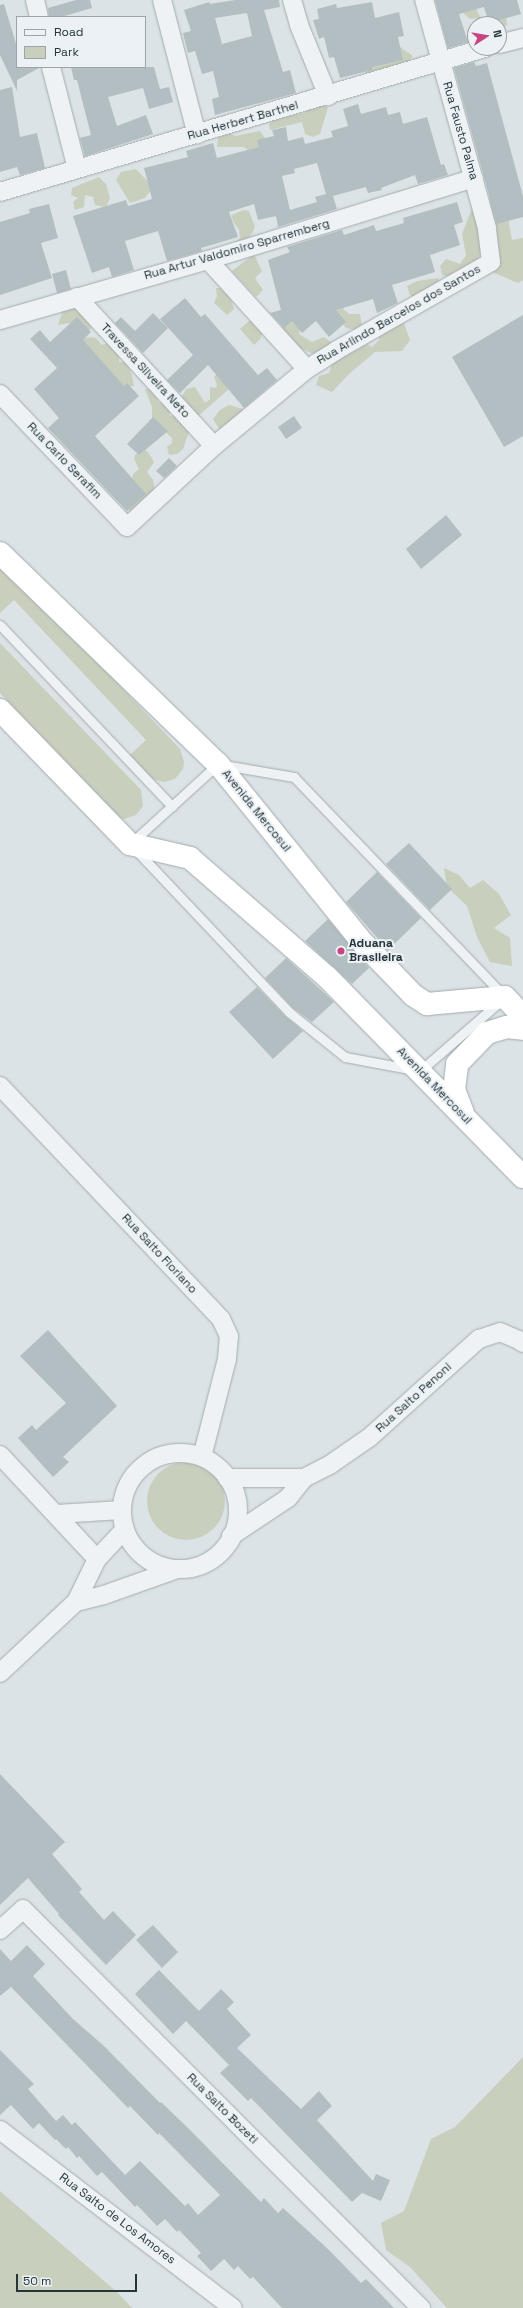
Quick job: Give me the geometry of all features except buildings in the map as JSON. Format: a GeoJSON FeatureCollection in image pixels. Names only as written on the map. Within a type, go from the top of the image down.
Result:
{"type":"FeatureCollection","features":[{"type":"Feature","properties":{"kind":"highway","name":"Avenida Mercosul"},"geometry":{"type":"LineString","coordinates":[[0,553],[218,764],[364,944],[412,995],[427,1004],[505,997]]}},
{"type":"Feature","properties":{"kind":"highway"},"geometry":{"type":"LineString","coordinates":[[0,710],[130,844]]}},
{"type":"Feature","properties":{"kind":"highway","name":"Avenida Mercosul"},"geometry":{"type":"LineString","coordinates":[[130,844],[190,858],[209,873],[327,977],[523,1177]]}},
{"type":"Feature","properties":{"kind":"highway"},"geometry":{"type":"LineString","coordinates":[[505,997],[523,1016]]}},
{"type":"Feature","properties":{"kind":"highway"},"geometry":{"type":"LineString","coordinates":[[464,1117],[454,1090],[457,1064],[487,1033],[507,1027],[523,1029]]}},
{"type":"Feature","properties":{"kind":"street"},"geometry":{"type":"LineString","coordinates":[[35,0],[39,16]]}},
{"type":"Feature","properties":{"kind":"street"},"geometry":{"type":"LineString","coordinates":[[162,0],[197,135]]}},
{"type":"Feature","properties":{"kind":"street"},"geometry":{"type":"LineString","coordinates":[[292,0],[299,25],[328,96]]}},
{"type":"Feature","properties":{"kind":"street","name":"Rua Fausto Palma"},"geometry":{"type":"LineString","coordinates":[[424,0],[487,228],[491,262]]}},
{"type":"Feature","properties":{"kind":"street"},"geometry":{"type":"LineString","coordinates":[[507,42],[523,38]]}},
{"type":"Feature","properties":{"kind":"street","name":"Rua Herbert Barthel"},"geometry":{"type":"LineString","coordinates":[[0,192],[328,96],[467,53]]}},
{"type":"Feature","properties":{"kind":"street"},"geometry":{"type":"LineString","coordinates":[[51,68],[77,169]]}},
{"type":"Feature","properties":{"kind":"street","name":"Rua Artur Valdomiro Sparremberg"},"geometry":{"type":"LineString","coordinates":[[0,320],[208,260],[474,178]]}},
{"type":"Feature","properties":{"kind":"street"},"geometry":{"type":"LineString","coordinates":[[208,260],[307,369]]}},
{"type":"Feature","properties":{"kind":"street","name":"Rua Arlindo Barcelos dos Santos"},"geometry":{"type":"LineString","coordinates":[[127,528],[214,446],[307,369],[337,350],[491,262]]}},
{"type":"Feature","properties":{"kind":"street","name":"Travessa Silveira Neto"},"geometry":{"type":"LineString","coordinates":[[77,297],[214,446]]}},
{"type":"Feature","properties":{"kind":"street","name":"Rua Carlo Serafim"},"geometry":{"type":"LineString","coordinates":[[0,394],[127,528]]}},
{"type":"Feature","properties":{"kind":"street","name":"Rua Salto Floriano"},"geometry":{"type":"LineString","coordinates":[[0,1086],[221,1320],[228,1336],[227,1359],[202,1457]]}},
{"type":"Feature","properties":{"kind":"street","name":"Rua Salto Penoni"},"geometry":{"type":"LineString","coordinates":[[231,1536],[288,1498],[304,1478],[331,1464],[370,1437],[479,1339],[500,1332],[523,1343]]}},
{"type":"Feature","properties":{"kind":"street"},"geometry":{"type":"LineString","coordinates":[[76,1602],[104,1595],[177,1569],[196,1567],[213,1558],[227,1545],[235,1528],[237,1508],[235,1492],[227,1478],[216,1466],[202,1457],[184,1453],[165,1454],[148,1462],[134,1475],[125,1492],[122,1510],[124,1529],[131,1543],[142,1555],[158,1565],[177,1569]]}},
{"type":"Feature","properties":{"kind":"street"},"geometry":{"type":"LineString","coordinates":[[0,1455],[57,1514],[97,1559]]}},
{"type":"Feature","properties":{"kind":"street","name":"Rua Salto Penoni"},"geometry":{"type":"LineString","coordinates":[[227,1478],[304,1478]]}},
{"type":"Feature","properties":{"kind":"street"},"geometry":{"type":"LineString","coordinates":[[57,1514],[122,1510]]}},
{"type":"Feature","properties":{"kind":"street"},"geometry":{"type":"LineString","coordinates":[[0,1673],[76,1602],[97,1559],[124,1529]]}},
{"type":"Feature","properties":{"kind":"street","name":"Rua Salto Bozeti"},"geometry":{"type":"LineString","coordinates":[[0,1930],[23,1909],[421,2308]]}},
{"type":"Feature","properties":{"kind":"street","name":"Rua Salto de Los Amores"},"geometry":{"type":"LineString","coordinates":[[0,2130],[233,2308]]}},
{"type":"Feature","properties":{"kind":"lane"},"geometry":{"type":"LineString","coordinates":[[0,625],[172,806]]}},
{"type":"Feature","properties":{"kind":"lane"},"geometry":{"type":"LineString","coordinates":[[218,764],[294,777],[505,997],[420,1071],[345,1057],[289,1012],[130,844],[218,764]]}},
{"type":"Feature","properties":{"kind":"green space"},"geometry":{"type":"Polygon","coordinates":[[[475,5],[480,16],[467,16],[462,12],[475,5]]]}},
{"type":"Feature","properties":{"kind":"green space"},"geometry":{"type":"Polygon","coordinates":[[[506,14],[506,16],[494,16],[506,14]]]}},
{"type":"Feature","properties":{"kind":"green space"},"geometry":{"type":"Polygon","coordinates":[[[400,47],[413,56],[400,72],[364,77],[369,60],[384,57],[400,47]]]}},
{"type":"Feature","properties":{"kind":"green space"},"geometry":{"type":"Polygon","coordinates":[[[316,104],[328,107],[320,134],[313,137],[305,134],[302,122],[270,130],[269,124],[275,119],[304,113],[316,104]]]}},
{"type":"Feature","properties":{"kind":"green space"},"geometry":{"type":"Polygon","coordinates":[[[260,131],[269,143],[250,159],[247,149],[243,147],[217,147],[218,138],[229,133],[235,136],[260,131]]]}},
{"type":"Feature","properties":{"kind":"green space"},"geometry":{"type":"Polygon","coordinates":[[[136,169],[153,187],[145,198],[130,203],[116,180],[121,172],[136,169]]]}},
{"type":"Feature","properties":{"kind":"green space"},"geometry":{"type":"Polygon","coordinates":[[[99,177],[106,184],[110,198],[106,207],[95,205],[93,197],[85,195],[84,207],[75,210],[73,202],[78,198],[71,195],[72,188],[99,177]]]}},
{"type":"Feature","properties":{"kind":"green space"},"geometry":{"type":"Polygon","coordinates":[[[504,196],[512,240],[523,238],[523,280],[518,283],[492,272],[496,231],[489,198],[504,196]]]}},
{"type":"Feature","properties":{"kind":"green space"},"geometry":{"type":"Polygon","coordinates":[[[472,208],[484,243],[476,265],[457,279],[442,275],[440,266],[446,259],[460,264],[466,255],[462,234],[472,208]]]}},
{"type":"Feature","properties":{"kind":"green space"},"geometry":{"type":"Polygon","coordinates":[[[244,210],[249,211],[255,227],[246,245],[236,246],[236,242],[240,238],[239,230],[231,215],[244,210]]]}},
{"type":"Feature","properties":{"kind":"green space"},"geometry":{"type":"Polygon","coordinates":[[[254,254],[262,271],[255,278],[263,290],[256,297],[232,271],[254,254]]]}},
{"type":"Feature","properties":{"kind":"green space"},"geometry":{"type":"Polygon","coordinates":[[[438,278],[441,287],[416,301],[410,295],[407,286],[417,281],[438,278]]]}},
{"type":"Feature","properties":{"kind":"green space"},"geometry":{"type":"Polygon","coordinates":[[[216,288],[224,288],[229,293],[234,309],[227,315],[214,303],[217,296],[216,288]]]}},
{"type":"Feature","properties":{"kind":"green space"},"geometry":{"type":"Polygon","coordinates":[[[74,305],[86,316],[91,329],[87,331],[77,322],[58,325],[63,310],[74,305]]]}},
{"type":"Feature","properties":{"kind":"green space"},"geometry":{"type":"Polygon","coordinates":[[[338,305],[342,305],[344,310],[349,314],[360,314],[362,326],[356,330],[346,328],[333,312],[338,305]]]}},
{"type":"Feature","properties":{"kind":"green space"},"geometry":{"type":"Polygon","coordinates":[[[288,318],[300,326],[299,334],[312,342],[324,337],[335,345],[319,356],[296,347],[278,333],[288,318]]]}},
{"type":"Feature","properties":{"kind":"green space"},"geometry":{"type":"Polygon","coordinates":[[[402,318],[410,340],[402,351],[375,352],[349,374],[332,392],[316,385],[319,376],[329,373],[332,363],[367,344],[372,347],[379,340],[379,334],[402,318]]]}},
{"type":"Feature","properties":{"kind":"green space"},"geometry":{"type":"Polygon","coordinates":[[[249,321],[256,323],[262,333],[261,338],[254,345],[240,329],[249,321]]]}},
{"type":"Feature","properties":{"kind":"green space"},"geometry":{"type":"Polygon","coordinates":[[[91,337],[96,338],[102,345],[113,341],[119,352],[119,362],[126,362],[132,375],[134,386],[122,387],[79,339],[91,337]]]}},
{"type":"Feature","properties":{"kind":"green space"},"geometry":{"type":"Polygon","coordinates":[[[220,371],[229,389],[197,417],[180,400],[186,389],[195,387],[205,403],[210,399],[210,387],[216,388],[217,385],[214,377],[220,371]]]}},
{"type":"Feature","properties":{"kind":"green space"},"geometry":{"type":"Polygon","coordinates":[[[145,389],[155,390],[158,402],[168,406],[170,416],[179,415],[191,426],[183,449],[177,454],[169,455],[167,447],[172,443],[172,438],[152,420],[152,407],[145,389]]]}},
{"type":"Feature","properties":{"kind":"green space"},"geometry":{"type":"Polygon","coordinates":[[[229,405],[243,409],[241,418],[221,432],[213,419],[220,410],[229,405]]]}},
{"type":"Feature","properties":{"kind":"green space"},"geometry":{"type":"Polygon","coordinates":[[[143,449],[148,452],[154,462],[147,472],[153,480],[156,497],[135,513],[129,512],[133,474],[139,469],[134,459],[135,455],[143,449]]]}},
{"type":"Feature","properties":{"kind":"green space"},"geometry":{"type":"Polygon","coordinates":[[[0,560],[180,749],[184,762],[183,769],[175,779],[164,782],[152,779],[130,755],[146,740],[14,600],[0,613],[0,560]]]}},
{"type":"Feature","properties":{"kind":"green space"},"geometry":{"type":"Polygon","coordinates":[[[0,643],[141,790],[143,806],[136,815],[124,819],[118,817],[0,693],[0,643]]]}},
{"type":"Feature","properties":{"kind":"green space"},"geometry":{"type":"Polygon","coordinates":[[[444,868],[459,875],[470,888],[483,880],[499,894],[511,915],[494,928],[510,938],[512,966],[490,962],[477,937],[467,906],[447,887],[444,868]]]}},
{"type":"Feature","properties":{"kind":"green space"},"geometry":{"type":"Polygon","coordinates":[[[186,1462],[201,1465],[214,1473],[222,1486],[225,1501],[222,1516],[214,1529],[201,1537],[186,1540],[171,1537],[158,1529],[150,1516],[147,1501],[150,1486],[158,1473],[171,1465],[186,1462]]]}},
{"type":"Feature","properties":{"kind":"green space"},"geometry":{"type":"Polygon","coordinates":[[[523,2057],[523,2308],[447,2308],[410,2267],[386,2250],[381,2223],[404,2211],[431,2139],[455,2127],[523,2057]]]}},
{"type":"Feature","properties":{"kind":"green space"},"geometry":{"type":"Polygon","coordinates":[[[0,2191],[118,2293],[132,2308],[0,2308],[0,2191]]]}},
{"type":"Feature","properties":{"kind":"place","name":"Aduana Brasileira"},"geometry":{"type":"Point","coordinates":[341,951]}}]}
